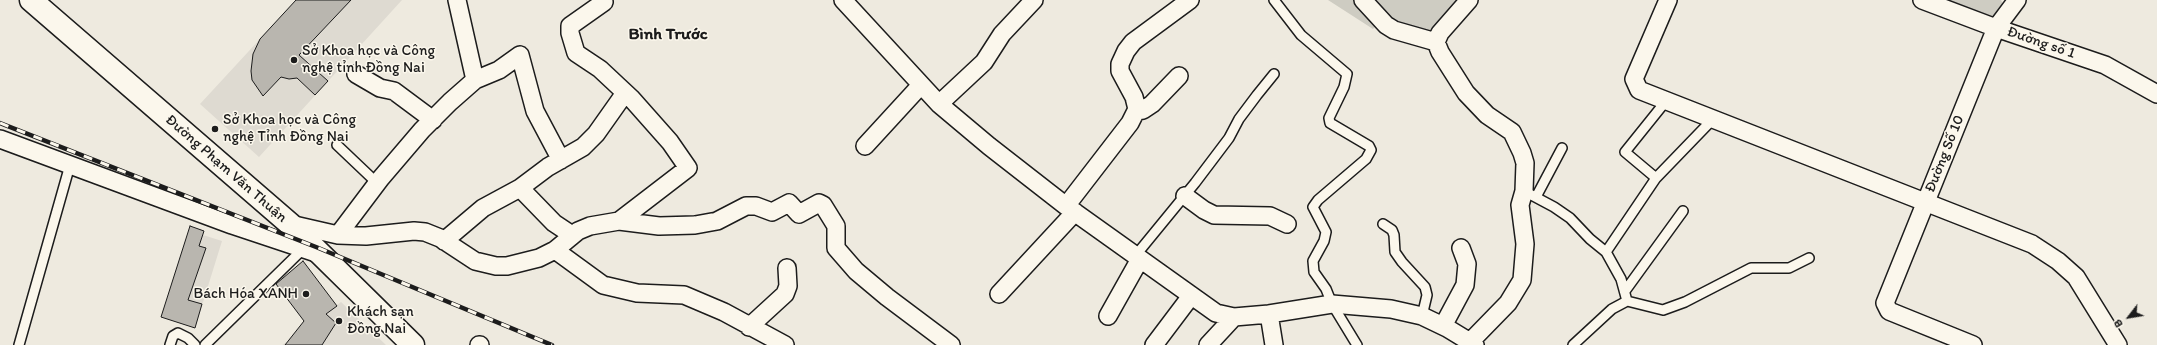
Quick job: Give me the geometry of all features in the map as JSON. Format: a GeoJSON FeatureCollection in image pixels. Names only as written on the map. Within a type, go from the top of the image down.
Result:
{"type":"FeatureCollection","features":[{"type":"Feature","properties":{"kind":"main road","name":"Đường Phạm Văn Thuận"},"geometry":{"type":"LineString","coordinates":[[31,0],[290,224],[313,252],[413,345]]}},
{"type":"Feature","properties":{"kind":"street"},"geometry":{"type":"LineString","coordinates":[[457,0],[475,80]]}},
{"type":"Feature","properties":{"kind":"street"},"geometry":{"type":"LineString","coordinates":[[843,0],[939,104],[989,146],[1070,209],[1216,313],[1234,317],[1269,314],[1332,304],[1391,309],[1422,316],[1444,326],[1472,343],[1508,303],[1522,280],[1525,244],[1520,204],[1530,194],[1525,163],[1517,140],[1512,132],[1487,115],[1466,93],[1446,64],[1436,42],[1394,30],[1386,25],[1363,0]]}},
{"type":"Feature","properties":{"kind":"street"},"geometry":{"type":"LineString","coordinates":[[939,104],[984,62],[1002,34],[1034,0]]}},
{"type":"Feature","properties":{"kind":"street"},"geometry":{"type":"LineString","coordinates":[[999,294],[1070,209],[1130,123],[1136,111],[1134,97],[1120,71],[1123,57],[1133,42],[1190,0]]}},
{"type":"Feature","properties":{"kind":"street"},"geometry":{"type":"LineString","coordinates":[[1436,42],[1443,29],[1469,0]]}},
{"type":"Feature","properties":{"kind":"street"},"geometry":{"type":"LineString","coordinates":[[1668,0],[1634,79],[1639,90],[2032,244],[2058,261],[2076,277],[2118,345]]}},
{"type":"Feature","properties":{"kind":"street","name":"Đường số 1"},"geometry":{"type":"LineString","coordinates":[[1922,0],[1996,28],[2105,66],[2157,94]]}},
{"type":"Feature","properties":{"kind":"street","name":"Đường Số 10"},"geometry":{"type":"LineString","coordinates":[[1973,345],[1889,311],[1885,303],[1996,28],[2017,0]]}},
{"type":"Feature","properties":{"kind":"street"},"geometry":{"type":"LineString","coordinates":[[604,2],[570,26],[570,33],[576,52],[600,69],[625,93],[670,142],[688,168],[619,221]]}},
{"type":"Feature","properties":{"kind":"street"},"geometry":{"type":"LineString","coordinates":[[338,235],[377,183],[432,120],[475,80],[499,70],[520,55],[534,111],[561,160]]}},
{"type":"Feature","properties":{"kind":"street"},"geometry":{"type":"LineString","coordinates":[[356,74],[380,88],[394,91],[432,120]]}},
{"type":"Feature","properties":{"kind":"street"},"geometry":{"type":"LineString","coordinates":[[1136,111],[1143,110],[1152,104],[1179,76]]}},
{"type":"Feature","properties":{"kind":"street"},"geometry":{"type":"LineString","coordinates":[[864,146],[921,85]]}},
{"type":"Feature","properties":{"kind":"street"},"geometry":{"type":"LineString","coordinates":[[444,241],[483,208],[520,188],[590,140],[625,93]]}},
{"type":"Feature","properties":{"kind":"street"},"geometry":{"type":"LineString","coordinates":[[1,144],[70,165],[232,225],[313,252]]}},
{"type":"Feature","properties":{"kind":"street"},"geometry":{"type":"LineString","coordinates":[[520,188],[554,223],[572,236]]}},
{"type":"Feature","properties":{"kind":"street"},"geometry":{"type":"LineString","coordinates":[[1185,196],[1204,210],[1214,215],[1270,216],[1287,224]]}},
{"type":"Feature","properties":{"kind":"street"},"geometry":{"type":"LineString","coordinates":[[290,224],[338,235],[366,236],[414,231],[425,232],[444,241],[475,261],[496,266],[521,264],[555,250],[572,236],[590,226],[619,221],[659,226],[695,225],[716,221],[746,206],[756,206],[772,212],[791,204],[799,214],[820,203],[836,226],[836,248],[856,271],[887,297],[951,345]]}},
{"type":"Feature","properties":{"kind":"street"},"geometry":{"type":"LineString","coordinates":[[1444,326],[1464,285],[1467,264],[1461,248]]}},
{"type":"Feature","properties":{"kind":"street"},"geometry":{"type":"LineString","coordinates":[[555,250],[603,284],[637,293],[684,295],[724,312],[749,327],[785,345]]}},
{"type":"Feature","properties":{"kind":"street"},"geometry":{"type":"LineString","coordinates":[[1108,316],[1138,257]]}},
{"type":"Feature","properties":{"kind":"street"},"geometry":{"type":"LineString","coordinates":[[749,327],[785,294],[788,286],[787,268]]}},
{"type":"Feature","properties":{"kind":"street"},"geometry":{"type":"LineString","coordinates":[[1154,345],[1191,296]]}},
{"type":"Feature","properties":{"kind":"street"},"geometry":{"type":"LineString","coordinates":[[1269,314],[1274,345]]}},
{"type":"Feature","properties":{"kind":"street"},"geometry":{"type":"LineString","coordinates":[[1208,345],[1234,317]]}},
{"type":"Feature","properties":{"kind":"lane"},"geometry":{"type":"LineString","coordinates":[[1274,0],[1301,35],[1347,74],[1344,87],[1329,118],[1330,123],[1369,146],[1371,150],[1366,159],[1318,200],[1314,206],[1326,232],[1324,241],[1315,257],[1313,266],[1317,277],[1326,289],[1332,304],[1357,345]]}},
{"type":"Feature","properties":{"kind":"lane"},"geometry":{"type":"LineString","coordinates":[[1138,257],[1229,138],[1239,119],[1274,74]]}},
{"type":"Feature","properties":{"kind":"lane"},"geometry":{"type":"LineString","coordinates":[[1656,178],[1625,152],[1666,101]]}},
{"type":"Feature","properties":{"kind":"lane"},"geometry":{"type":"LineString","coordinates":[[1606,252],[1656,178],[1713,119]]}},
{"type":"Feature","properties":{"kind":"lane"},"geometry":{"type":"LineString","coordinates":[[338,145],[377,183]]}},
{"type":"Feature","properties":{"kind":"lane"},"geometry":{"type":"LineString","coordinates":[[1562,148],[1530,194],[1554,206],[1570,218],[1590,239],[1606,252],[1626,291],[1627,301]]}},
{"type":"Feature","properties":{"kind":"lane"},"geometry":{"type":"LineString","coordinates":[[19,345],[70,165]]}},
{"type":"Feature","properties":{"kind":"lane"},"geometry":{"type":"LineString","coordinates":[[1626,291],[1683,211]]}},
{"type":"Feature","properties":{"kind":"lane"},"geometry":{"type":"LineString","coordinates":[[1383,224],[1392,230],[1395,239],[1394,248],[1399,258],[1425,287],[1427,295],[1422,316]]}},
{"type":"Feature","properties":{"kind":"lane"},"geometry":{"type":"LineString","coordinates":[[205,345],[313,252]]}},
{"type":"Feature","properties":{"kind":"lane"},"geometry":{"type":"LineString","coordinates":[[1573,345],[1612,309],[1627,301],[1663,310],[1685,302],[1751,268],[1789,268],[1810,258]]}},
{"type":"Feature","properties":{"kind":"lane"},"geometry":{"type":"LineString","coordinates":[[170,345],[173,336],[178,333],[188,338],[195,345]]}},
{"type":"Feature","properties":{"kind":"shaded area","name":"Sở Khoa học và Công nghệ tỉnh Đồng Nai"},"geometry":{"type":"Polygon","coordinates":[[[296,0],[402,0],[259,157],[200,104],[296,0]]]}},
{"type":"Feature","properties":{"kind":"shaded area"},"geometry":{"type":"Polygon","coordinates":[[[1328,0],[1462,0],[1433,35],[1378,23],[1373,29],[1328,0]]]}},
{"type":"Feature","properties":{"kind":"shaded area"},"geometry":{"type":"Polygon","coordinates":[[[1937,0],[2001,0],[2004,6],[1994,22],[1937,0]]]}},
{"type":"Feature","properties":{"kind":"shaded area"},"geometry":{"type":"Polygon","coordinates":[[[190,226],[204,231],[203,235],[222,241],[195,328],[161,317],[190,226]]]}},
{"type":"Feature","properties":{"kind":"shaded area","name":"Khách sạn Đồng Nai"},"geometry":{"type":"Polygon","coordinates":[[[341,302],[386,345],[282,345],[287,342],[297,329],[301,333],[341,302]]]}},
{"type":"Feature","properties":{"kind":"building"},"geometry":{"type":"Polygon","coordinates":[[[296,0],[351,0],[299,55],[328,81],[315,95],[297,78],[289,79],[281,77],[263,96],[252,80],[251,71],[253,54],[260,39],[296,0]]]}},
{"type":"Feature","properties":{"kind":"building"},"geometry":{"type":"Polygon","coordinates":[[[190,226],[204,231],[199,246],[206,248],[188,300],[202,304],[195,328],[161,317],[190,226]]]}},
{"type":"Feature","properties":{"kind":"building","name":"Bách Hóa XANH"},"geometry":{"type":"Polygon","coordinates":[[[303,261],[337,306],[326,314],[336,323],[322,345],[285,345],[304,321],[276,284],[303,261]]]}},
{"type":"Feature","properties":{"kind":"railway"},"geometry":{"type":"LineString","coordinates":[[0,123],[316,247],[552,345]]}},
{"type":"Feature","properties":{"kind":"place","name":"Sở Khoa học và Công nghệ tỉnh Đồng Nai"},"geometry":{"type":"Point","coordinates":[294,60]}},
{"type":"Feature","properties":{"kind":"place","name":"Sở Khoa học và Công nghệ Tỉnh Đồng Nai"},"geometry":{"type":"Point","coordinates":[215,129]}},
{"type":"Feature","properties":{"kind":"place","name":"Bách Hóa XANH"},"geometry":{"type":"Point","coordinates":[306,294]}},
{"type":"Feature","properties":{"kind":"place","name":"Khách sạn Đồng Nai"},"geometry":{"type":"Point","coordinates":[339,321]}},
{"type":"Feature","properties":{"kind":"district","name":"Bình Trước"},"geometry":{"type":"Point","coordinates":[668,35]}}]}
